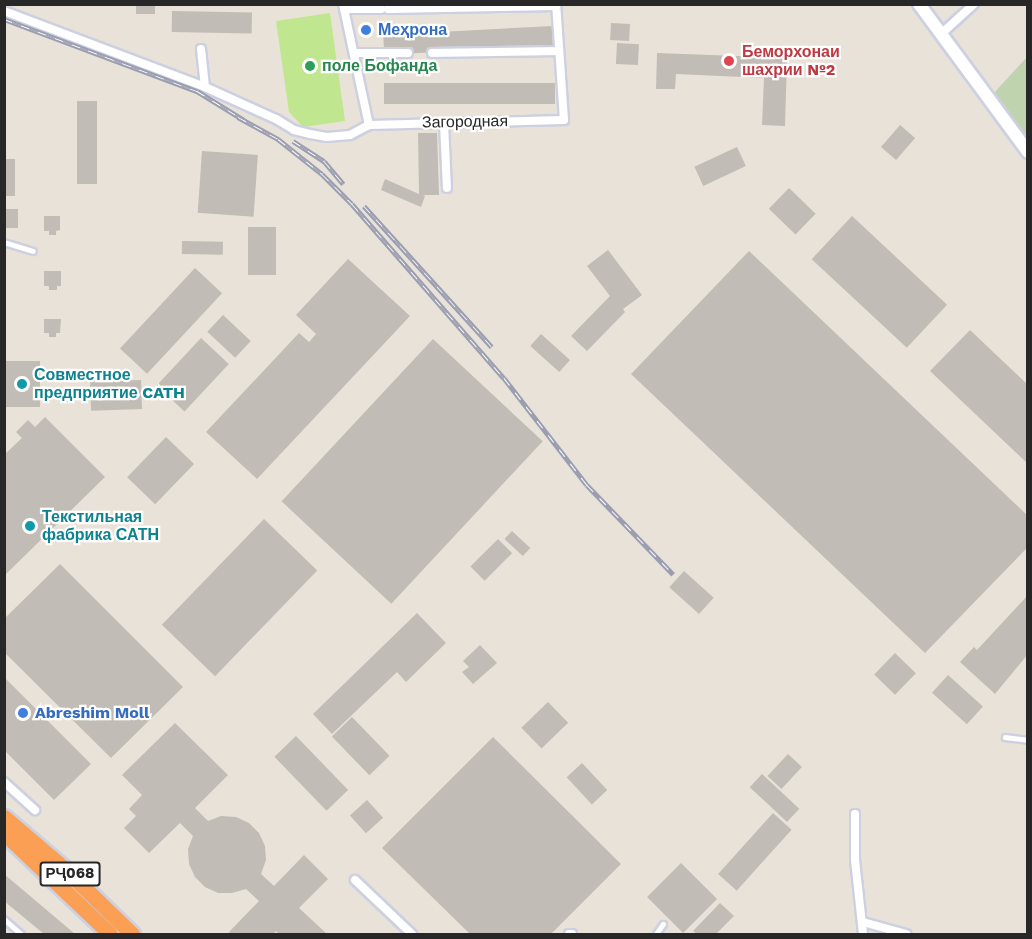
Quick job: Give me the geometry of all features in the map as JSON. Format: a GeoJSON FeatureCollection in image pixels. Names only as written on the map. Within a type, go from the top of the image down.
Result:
{"type":"FeatureCollection","features":[{"type":"Feature","properties":{"kind":"highway","name":"РҶ068"},"geometry":{"type":"LineString","coordinates":[[4,817],[66,870],[132,934]]}},
{"type":"Feature","properties":{"kind":"highway","name":"РҶ068"},"geometry":{"type":"LineString","coordinates":[[4,833],[110,934]]}},
{"type":"Feature","properties":{"kind":"main road"},"geometry":{"type":"LineString","coordinates":[[919,4],[1028,152]]}},
{"type":"Feature","properties":{"kind":"street"},"geometry":{"type":"LineString","coordinates":[[941,34],[974,4]]}},
{"type":"Feature","properties":{"kind":"street","name":"Загородная"},"geometry":{"type":"LineString","coordinates":[[556,5],[564,120],[369,125],[356,53],[343,7],[384,9],[452,6],[556,5]]}},
{"type":"Feature","properties":{"kind":"street"},"geometry":{"type":"LineString","coordinates":[[4,11],[205,87],[276,119],[294,130],[327,137],[350,135],[369,125]]}},
{"type":"Feature","properties":{"kind":"street"},"geometry":{"type":"LineString","coordinates":[[201,50],[205,87]]}},
{"type":"Feature","properties":{"kind":"street"},"geometry":{"type":"LineString","coordinates":[[432,53],[558,51]]}},
{"type":"Feature","properties":{"kind":"street"},"geometry":{"type":"LineString","coordinates":[[356,53],[408,53]]}},
{"type":"Feature","properties":{"kind":"street"},"geometry":{"type":"LineString","coordinates":[[444,123],[447,188]]}},
{"type":"Feature","properties":{"kind":"street"},"geometry":{"type":"LineString","coordinates":[[6,786],[35,810]]}},
{"type":"Feature","properties":{"kind":"street"},"geometry":{"type":"LineString","coordinates":[[855,814],[855,860],[863,934]]}},
{"type":"Feature","properties":{"kind":"street"},"geometry":{"type":"LineString","coordinates":[[355,880],[412,934]]}},
{"type":"Feature","properties":{"kind":"street"},"geometry":{"type":"LineString","coordinates":[[863,922],[906,934]]}},
{"type":"Feature","properties":{"kind":"lane"},"geometry":{"type":"LineString","coordinates":[[4,242],[33,251]]}},
{"type":"Feature","properties":{"kind":"lane"},"geometry":{"type":"LineString","coordinates":[[1005,737],[1028,740]]}},
{"type":"Feature","properties":{"kind":"lane"},"geometry":{"type":"LineString","coordinates":[[4,919],[21,934]]}},
{"type":"Feature","properties":{"kind":"lane"},"geometry":{"type":"LineString","coordinates":[[656,934],[663,924]]}},
{"type":"Feature","properties":{"kind":"green space","name":"поле Бофанда"},"geometry":{"type":"Polygon","coordinates":[[[330,13],[345,121],[303,127],[289,112],[276,21],[330,13]]]}},
{"type":"Feature","properties":{"kind":"green space"},"geometry":{"type":"Polygon","coordinates":[[[1027,57],[1027,139],[991,96],[1027,57]]]}},
{"type":"Feature","properties":{"kind":"building"},"geometry":{"type":"Polygon","coordinates":[[[136,4],[155,4],[155,14],[136,14],[136,4]]]}},
{"type":"Feature","properties":{"kind":"building"},"geometry":{"type":"Polygon","coordinates":[[[172,11],[252,12],[252,33],[172,32],[172,11]]]}},
{"type":"Feature","properties":{"kind":"building"},"geometry":{"type":"Polygon","coordinates":[[[611,23],[630,24],[629,41],[610,40],[611,23]]]}},
{"type":"Feature","properties":{"kind":"building"},"geometry":{"type":"Polygon","coordinates":[[[553,26],[554,46],[384,55],[383,35],[553,26]]]}},
{"type":"Feature","properties":{"kind":"building"},"geometry":{"type":"Polygon","coordinates":[[[617,43],[639,44],[638,65],[616,64],[617,43]]]}},
{"type":"Feature","properties":{"kind":"building"},"geometry":{"type":"Polygon","coordinates":[[[657,53],[787,58],[785,126],[762,125],[764,78],[676,74],[675,89],[656,89],[657,53]]]}},
{"type":"Feature","properties":{"kind":"building"},"geometry":{"type":"Polygon","coordinates":[[[384,83],[555,83],[555,104],[384,104],[384,83]]]}},
{"type":"Feature","properties":{"kind":"building"},"geometry":{"type":"Polygon","coordinates":[[[77,101],[97,101],[97,184],[77,184],[77,101]]]}},
{"type":"Feature","properties":{"kind":"building"},"geometry":{"type":"Polygon","coordinates":[[[900,125],[915,138],[896,160],[881,147],[900,125]]]}},
{"type":"Feature","properties":{"kind":"building"},"geometry":{"type":"Polygon","coordinates":[[[418,133],[437,133],[439,195],[423,195],[425,196],[421,207],[381,190],[385,179],[419,194],[418,133]]]}},
{"type":"Feature","properties":{"kind":"building"},"geometry":{"type":"Polygon","coordinates":[[[737,147],[746,166],[703,186],[694,167],[737,147]]]}},
{"type":"Feature","properties":{"kind":"building"},"geometry":{"type":"Polygon","coordinates":[[[202,151],[258,155],[254,217],[198,213],[202,151]]]}},
{"type":"Feature","properties":{"kind":"building"},"geometry":{"type":"Polygon","coordinates":[[[4,159],[15,159],[15,196],[4,196],[4,159]]]}},
{"type":"Feature","properties":{"kind":"building"},"geometry":{"type":"Polygon","coordinates":[[[789,188],[816,214],[795,235],[769,209],[789,188]]]}},
{"type":"Feature","properties":{"kind":"building"},"geometry":{"type":"Polygon","coordinates":[[[4,209],[18,209],[18,228],[4,228],[4,209]]]}},
{"type":"Feature","properties":{"kind":"building"},"geometry":{"type":"Polygon","coordinates":[[[44,216],[60,216],[60,230],[56,231],[56,235],[49,235],[49,231],[44,231],[44,216]]]}},
{"type":"Feature","properties":{"kind":"building"},"geometry":{"type":"Polygon","coordinates":[[[852,216],[947,305],[907,348],[812,259],[852,216]]]}},
{"type":"Feature","properties":{"kind":"building"},"geometry":{"type":"Polygon","coordinates":[[[248,227],[276,227],[276,275],[248,275],[248,227]]]}},
{"type":"Feature","properties":{"kind":"building"},"geometry":{"type":"Polygon","coordinates":[[[182,241],[223,242],[223,255],[182,254],[182,241]]]}},
{"type":"Feature","properties":{"kind":"building"},"geometry":{"type":"Polygon","coordinates":[[[608,250],[642,295],[623,309],[625,312],[587,351],[571,336],[610,296],[587,266],[608,250]]]}},
{"type":"Feature","properties":{"kind":"building"},"geometry":{"type":"Polygon","coordinates":[[[749,251],[1028,516],[1028,547],[925,653],[631,374],[749,251]]]}},
{"type":"Feature","properties":{"kind":"building"},"geometry":{"type":"Polygon","coordinates":[[[348,259],[410,316],[257,479],[206,432],[299,333],[309,342],[316,334],[296,315],[348,259]]]}},
{"type":"Feature","properties":{"kind":"building"},"geometry":{"type":"Polygon","coordinates":[[[195,268],[222,293],[147,374],[120,348],[195,268]]]}},
{"type":"Feature","properties":{"kind":"building"},"geometry":{"type":"Polygon","coordinates":[[[44,271],[61,271],[61,286],[57,286],[57,290],[49,290],[49,286],[44,286],[44,271]]]}},
{"type":"Feature","properties":{"kind":"building"},"geometry":{"type":"Polygon","coordinates":[[[223,315],[251,341],[235,358],[207,332],[223,315]]]}},
{"type":"Feature","properties":{"kind":"building"},"geometry":{"type":"Polygon","coordinates":[[[44,319],[61,319],[60,333],[56,333],[56,337],[49,337],[49,333],[44,333],[44,319]]]}},
{"type":"Feature","properties":{"kind":"building"},"geometry":{"type":"Polygon","coordinates":[[[970,330],[1028,385],[1028,464],[930,371],[970,330]]]}},
{"type":"Feature","properties":{"kind":"building"},"geometry":{"type":"Polygon","coordinates":[[[541,334],[570,360],[559,372],[530,346],[541,334]]]}},
{"type":"Feature","properties":{"kind":"building"},"geometry":{"type":"Polygon","coordinates":[[[201,338],[229,364],[184,411],[157,386],[201,338]]]}},
{"type":"Feature","properties":{"kind":"building"},"geometry":{"type":"Polygon","coordinates":[[[433,339],[543,441],[391,604],[282,501],[433,339]]]}},
{"type":"Feature","properties":{"kind":"building","name":"Совместное предприятие CATH"},"geometry":{"type":"Polygon","coordinates":[[[4,361],[40,361],[40,407],[4,407],[4,361]]]}},
{"type":"Feature","properties":{"kind":"building"},"geometry":{"type":"Polygon","coordinates":[[[141,380],[142,409],[91,411],[90,382],[141,380]]]}},
{"type":"Feature","properties":{"kind":"building","name":"Текстильная фабрика САТН"},"geometry":{"type":"Polygon","coordinates":[[[45,417],[105,477],[4,576],[4,455],[22,438],[16,432],[28,420],[35,427],[45,417]]]}},
{"type":"Feature","properties":{"kind":"building"},"geometry":{"type":"Polygon","coordinates":[[[166,437],[194,464],[155,504],[127,477],[166,437]]]}},
{"type":"Feature","properties":{"kind":"building"},"geometry":{"type":"Polygon","coordinates":[[[264,519],[317,570],[215,676],[162,625],[264,519]]]}},
{"type":"Feature","properties":{"kind":"building"},"geometry":{"type":"Polygon","coordinates":[[[512,531],[530,548],[523,556],[504,539],[512,531]]]}},
{"type":"Feature","properties":{"kind":"building"},"geometry":{"type":"Polygon","coordinates":[[[498,539],[512,553],[485,581],[470,567],[498,539]]]}},
{"type":"Feature","properties":{"kind":"building"},"geometry":{"type":"Polygon","coordinates":[[[60,564],[183,687],[111,758],[4,652],[4,619],[60,564]]]}},
{"type":"Feature","properties":{"kind":"building"},"geometry":{"type":"Polygon","coordinates":[[[684,571],[714,598],[699,614],[669,587],[684,571]]]}},
{"type":"Feature","properties":{"kind":"building"},"geometry":{"type":"Polygon","coordinates":[[[1028,595],[1028,654],[995,694],[960,662],[974,647],[977,650],[1028,595]]]}},
{"type":"Feature","properties":{"kind":"building"},"geometry":{"type":"Polygon","coordinates":[[[417,613],[446,643],[406,682],[397,672],[332,734],[313,714],[417,613]]]}},
{"type":"Feature","properties":{"kind":"building"},"geometry":{"type":"Polygon","coordinates":[[[480,645],[497,663],[473,684],[462,672],[469,667],[463,661],[480,645]]]}},
{"type":"Feature","properties":{"kind":"building"},"geometry":{"type":"Polygon","coordinates":[[[895,653],[916,673],[895,695],[874,675],[895,653]]]}},
{"type":"Feature","properties":{"kind":"building"},"geometry":{"type":"Polygon","coordinates":[[[948,675],[983,706],[967,724],[932,693],[948,675]]]}},
{"type":"Feature","properties":{"kind":"building","name":"Abreshim Moll"},"geometry":{"type":"Polygon","coordinates":[[[4,677],[91,764],[54,800],[4,750],[4,677]]]}},
{"type":"Feature","properties":{"kind":"building"},"geometry":{"type":"Polygon","coordinates":[[[548,702],[568,723],[542,749],[521,728],[548,702]]]}},
{"type":"Feature","properties":{"kind":"building"},"geometry":{"type":"Polygon","coordinates":[[[352,717],[390,756],[369,775],[332,736],[352,717]]]}},
{"type":"Feature","properties":{"kind":"building"},"geometry":{"type":"Polygon","coordinates":[[[175,723],[228,775],[195,808],[208,821],[221,816],[236,817],[249,823],[259,833],[265,846],[266,860],[261,874],[274,886],[304,855],[328,879],[299,908],[327,934],[279,934],[276,931],[273,934],[231,934],[229,932],[259,901],[246,889],[232,893],[218,893],[205,887],[195,877],[189,864],[188,849],[193,836],[180,823],[149,853],[124,828],[136,816],[129,809],[142,795],[122,775],[175,723]]]}},
{"type":"Feature","properties":{"kind":"building"},"geometry":{"type":"Polygon","coordinates":[[[296,736],[348,790],[327,811],[274,757],[296,736]]]}},
{"type":"Feature","properties":{"kind":"building"},"geometry":{"type":"Polygon","coordinates":[[[493,737],[621,864],[551,934],[470,934],[382,848],[493,737]]]}},
{"type":"Feature","properties":{"kind":"building"},"geometry":{"type":"Polygon","coordinates":[[[788,754],[802,767],[781,789],[768,776],[788,754]]]}},
{"type":"Feature","properties":{"kind":"building"},"geometry":{"type":"Polygon","coordinates":[[[582,763],[607,790],[592,804],[567,777],[582,763]]]}},
{"type":"Feature","properties":{"kind":"building"},"geometry":{"type":"Polygon","coordinates":[[[762,774],[799,809],[787,822],[750,787],[762,774]]]}},
{"type":"Feature","properties":{"kind":"building"},"geometry":{"type":"Polygon","coordinates":[[[367,800],[383,818],[366,833],[350,815],[367,800]]]}},
{"type":"Feature","properties":{"kind":"building"},"geometry":{"type":"Polygon","coordinates":[[[773,813],[792,830],[737,891],[718,874],[773,813]]]}},
{"type":"Feature","properties":{"kind":"building"},"geometry":{"type":"Polygon","coordinates":[[[681,863],[717,899],[683,933],[647,897],[681,863]]]}},
{"type":"Feature","properties":{"kind":"building"},"geometry":{"type":"Polygon","coordinates":[[[4,874],[75,934],[44,934],[4,901],[4,874]]]}},
{"type":"Feature","properties":{"kind":"building"},"geometry":{"type":"Polygon","coordinates":[[[720,903],[734,916],[716,934],[697,934],[693,931],[720,903]]]}},
{"type":"Feature","properties":{"kind":"railway"},"geometry":{"type":"LineString","coordinates":[[4,19],[197,91],[244,120]]}},
{"type":"Feature","properties":{"kind":"railway"},"geometry":{"type":"LineString","coordinates":[[238,117],[278,139],[322,174],[352,204],[504,378],[587,485],[673,574]]}},
{"type":"Feature","properties":{"kind":"railway"},"geometry":{"type":"LineString","coordinates":[[293,141],[324,161],[343,184]]}},
{"type":"Feature","properties":{"kind":"railway"},"geometry":{"type":"LineString","coordinates":[[364,206],[492,347]]}},
{"type":"Feature","properties":{"kind":"place","name":"Меҳрона"},"geometry":{"type":"Point","coordinates":[366,30]}},
{"type":"Feature","properties":{"kind":"place","name":"Беморхонаи шахрии №2"},"geometry":{"type":"Point","coordinates":[729,61]}},
{"type":"Feature","properties":{"kind":"place","name":"поле Бофанда"},"geometry":{"type":"Point","coordinates":[310,66]}},
{"type":"Feature","properties":{"kind":"place","name":"Совместное предприятие CATH"},"geometry":{"type":"Point","coordinates":[22,384]}},
{"type":"Feature","properties":{"kind":"place","name":"Текстильная фабрика САТН"},"geometry":{"type":"Point","coordinates":[30,526]}},
{"type":"Feature","properties":{"kind":"place","name":"Abreshim Moll"},"geometry":{"type":"Point","coordinates":[23,713]}}]}
